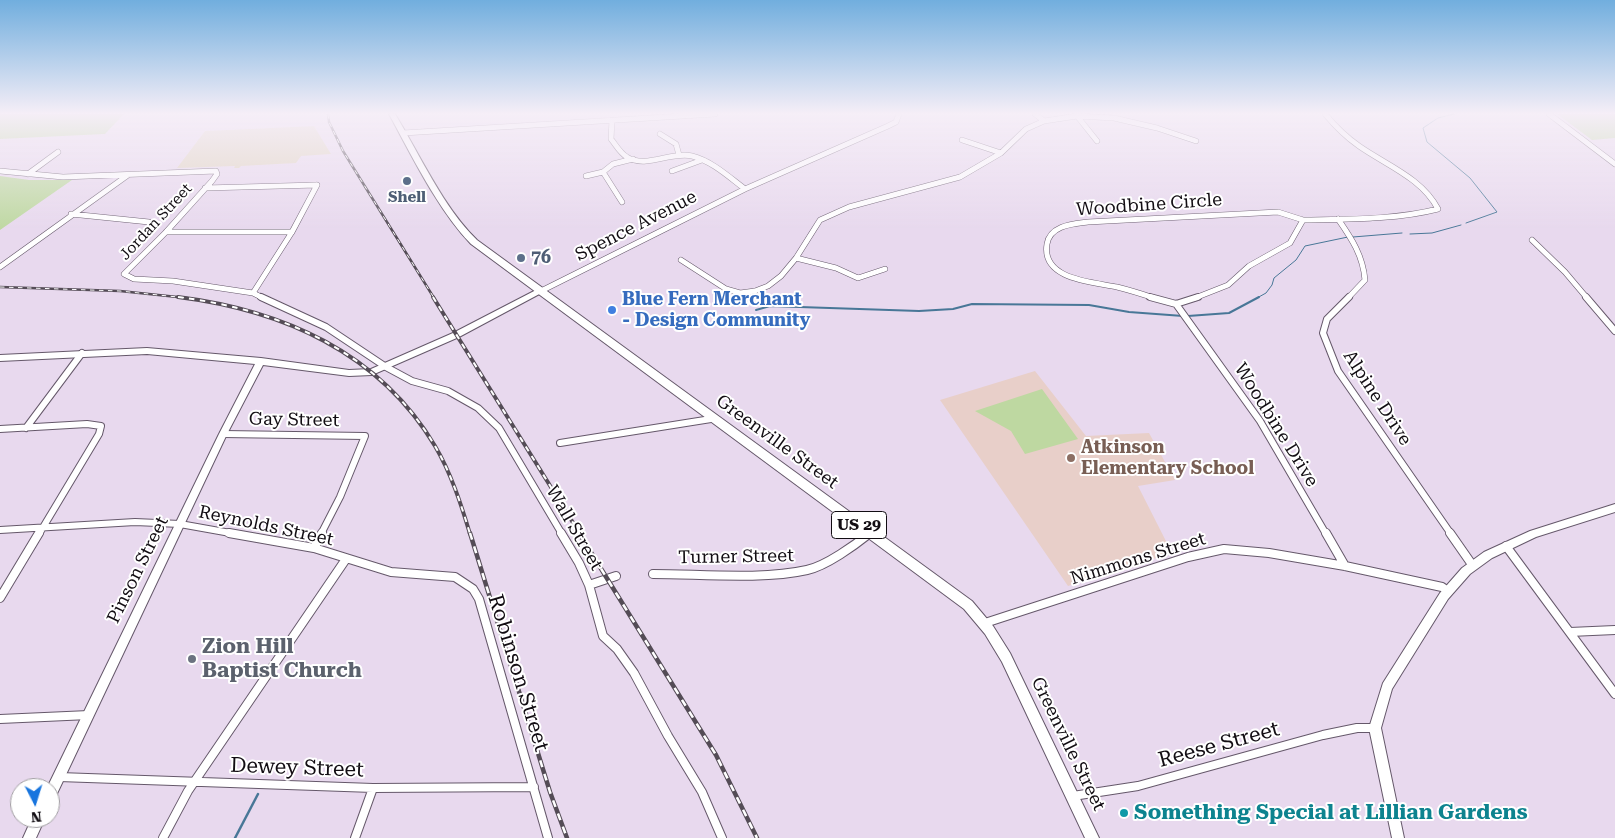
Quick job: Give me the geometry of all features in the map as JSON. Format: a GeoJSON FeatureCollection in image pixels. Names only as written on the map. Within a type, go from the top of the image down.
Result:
{"type":"FeatureCollection","features":[{"type":"Feature","properties":{"kind":"main road","name":"Greenville Street"},"geometry":{"type":"LineString","coordinates":[[414,153],[448,211],[461,229],[497,260],[968,605],[985,623],[1024,693],[1092,838]]}},
{"type":"Feature","properties":{"kind":"street"},"geometry":{"type":"LineString","coordinates":[[28,174],[56,153]]}},
{"type":"Feature","properties":{"kind":"street"},"geometry":{"type":"LineString","coordinates":[[624,153],[627,157],[634,159],[652,160],[680,155],[693,156],[745,189]]}},
{"type":"Feature","properties":{"kind":"street","name":"Spence Avenue"},"geometry":{"type":"LineString","coordinates":[[0,358],[147,351],[349,373],[372,372],[456,335],[745,189],[826,153]]}},
{"type":"Feature","properties":{"kind":"street"},"geometry":{"type":"LineString","coordinates":[[681,260],[726,289],[740,293],[755,291],[768,286],[781,276],[796,258],[820,220],[831,214],[948,181],[976,168],[1001,153]]}},
{"type":"Feature","properties":{"kind":"street"},"geometry":{"type":"LineString","coordinates":[[1176,304],[1228,285],[1249,266],[1290,243],[1303,220],[1376,218],[1422,213],[1438,209],[1432,199],[1417,185],[1393,166],[1370,153]]}},
{"type":"Feature","properties":{"kind":"street"},"geometry":{"type":"LineString","coordinates":[[1600,153],[1615,164]]}},
{"type":"Feature","properties":{"kind":"street"},"geometry":{"type":"LineString","coordinates":[[586,176],[603,172],[613,164],[634,159]]}},
{"type":"Feature","properties":{"kind":"street"},"geometry":{"type":"LineString","coordinates":[[672,171],[702,160]]}},
{"type":"Feature","properties":{"kind":"street"},"geometry":{"type":"LineString","coordinates":[[0,171],[62,177],[130,174]]}},
{"type":"Feature","properties":{"kind":"street","name":"Jordan Street"},"geometry":{"type":"LineString","coordinates":[[124,274],[166,232],[217,174],[216,171],[130,174]]}},
{"type":"Feature","properties":{"kind":"street"},"geometry":{"type":"LineString","coordinates":[[603,172],[622,202]]}},
{"type":"Feature","properties":{"kind":"street"},"geometry":{"type":"LineString","coordinates":[[0,267],[71,214],[130,174]]}},
{"type":"Feature","properties":{"kind":"street"},"geometry":{"type":"LineString","coordinates":[[205,188],[317,185],[292,232],[253,293]]}},
{"type":"Feature","properties":{"kind":"street","name":"Woodbine Circle"},"geometry":{"type":"LineString","coordinates":[[1176,304],[1120,288],[1071,278],[1055,269],[1047,258],[1047,241],[1053,232],[1066,225],[1108,220],[1278,212],[1303,220]]}},
{"type":"Feature","properties":{"kind":"street"},"geometry":{"type":"LineString","coordinates":[[71,214],[149,222]]}},
{"type":"Feature","properties":{"kind":"street","name":"Alpine Drive"},"geometry":{"type":"LineString","coordinates":[[1338,219],[1358,248],[1364,262],[1365,280],[1340,308],[1327,319],[1323,332],[1332,356],[1348,386],[1473,566]]}},
{"type":"Feature","properties":{"kind":"street"},"geometry":{"type":"LineString","coordinates":[[166,232],[292,232]]}},
{"type":"Feature","properties":{"kind":"street"},"geometry":{"type":"LineString","coordinates":[[1532,240],[1565,272],[1615,331]]}},
{"type":"Feature","properties":{"kind":"street"},"geometry":{"type":"LineString","coordinates":[[796,258],[836,268],[858,278],[885,269]]}},
{"type":"Feature","properties":{"kind":"street","name":"Wall Street"},"geometry":{"type":"LineString","coordinates":[[124,274],[134,279],[173,281],[253,293],[326,327],[386,367],[412,381],[448,391],[465,399],[486,414],[503,435],[580,563],[589,585],[603,636],[630,666],[668,736],[702,792],[722,838]]}},
{"type":"Feature","properties":{"kind":"street","name":"Woodbine Drive"},"geometry":{"type":"LineString","coordinates":[[1176,304],[1260,420],[1345,566]]}},
{"type":"Feature","properties":{"kind":"street"},"geometry":{"type":"LineString","coordinates":[[26,428],[82,353]]}},
{"type":"Feature","properties":{"kind":"street","name":"Pinson Street"},"geometry":{"type":"LineString","coordinates":[[59,778],[223,434],[261,362]]}},
{"type":"Feature","properties":{"kind":"street"},"geometry":{"type":"LineString","coordinates":[[560,443],[711,418]]}},
{"type":"Feature","properties":{"kind":"street"},"geometry":{"type":"LineString","coordinates":[[0,429],[81,425],[101,426],[99,434],[44,528],[0,598]]}},
{"type":"Feature","properties":{"kind":"street","name":"Gay Street"},"geometry":{"type":"LineString","coordinates":[[223,434],[365,436],[340,497],[314,548]]}},
{"type":"Feature","properties":{"kind":"street"},"geometry":{"type":"LineString","coordinates":[[1398,838],[1375,728],[1387,687],[1448,591],[1473,566],[1506,546],[1533,534],[1615,508]]}},
{"type":"Feature","properties":{"kind":"street","name":"Reynolds Street"},"geometry":{"type":"LineString","coordinates":[[0,530],[135,522],[180,524],[314,548],[346,559]]}},
{"type":"Feature","properties":{"kind":"street","name":"Turner Street"},"geometry":{"type":"LineString","coordinates":[[652,574],[771,575],[809,570],[845,552],[870,533]]}},
{"type":"Feature","properties":{"kind":"street"},"geometry":{"type":"LineString","coordinates":[[1506,546],[1615,694]]}},
{"type":"Feature","properties":{"kind":"street","name":"Nimmons Street"},"geometry":{"type":"LineString","coordinates":[[985,623],[1188,557],[1224,549],[1269,553],[1345,566],[1442,587],[1448,591]]}},
{"type":"Feature","properties":{"kind":"street"},"geometry":{"type":"LineString","coordinates":[[163,838],[180,804],[346,559]]}},
{"type":"Feature","properties":{"kind":"street","name":"Robinson Street"},"geometry":{"type":"LineString","coordinates":[[346,559],[391,572],[455,577],[473,589],[479,599],[485,618],[548,838]]}},
{"type":"Feature","properties":{"kind":"street"},"geometry":{"type":"LineString","coordinates":[[589,585],[616,576]]}},
{"type":"Feature","properties":{"kind":"street"},"geometry":{"type":"LineString","coordinates":[[1570,632],[1615,630]]}},
{"type":"Feature","properties":{"kind":"street"},"geometry":{"type":"LineString","coordinates":[[0,719],[89,715]]}},
{"type":"Feature","properties":{"kind":"street","name":"Reese Street"},"geometry":{"type":"LineString","coordinates":[[1073,796],[1138,786],[1323,735],[1357,728],[1375,728]]}},
{"type":"Feature","properties":{"kind":"street","name":"Dewey Street"},"geometry":{"type":"LineString","coordinates":[[60,778],[373,788],[534,787]]}},
{"type":"Feature","properties":{"kind":"street"},"geometry":{"type":"LineString","coordinates":[[355,838],[373,788]]}},
{"type":"Feature","properties":{"kind":"shaded area"},"geometry":{"type":"Polygon","coordinates":[[[188,153],[331,154],[301,156],[296,163],[241,166],[239,168],[234,168],[235,166],[177,168],[188,153]]]}},
{"type":"Feature","properties":{"kind":"shaded area","name":"Atkinson Elementary School"},"geometry":{"type":"Polygon","coordinates":[[[1035,371],[1086,436],[1149,433],[1175,480],[1138,486],[1172,553],[1068,586],[940,400],[1035,371]]]}},
{"type":"Feature","properties":{"kind":"green space"},"geometry":{"type":"Polygon","coordinates":[[[0,176],[29,180],[72,180],[0,230],[0,176]]]}},
{"type":"Feature","properties":{"kind":"green space"},"geometry":{"type":"Polygon","coordinates":[[[1042,389],[1078,439],[1025,454],[1011,431],[975,411],[1042,389]]]}},
{"type":"Feature","properties":{"kind":"waterway"},"geometry":{"type":"LineString","coordinates":[[1440,153],[1470,178],[1497,212],[1466,223]]}},
{"type":"Feature","properties":{"kind":"waterway"},"geometry":{"type":"LineString","coordinates":[[1410,234],[1432,233],[1461,225]]}},
{"type":"Feature","properties":{"kind":"waterway"},"geometry":{"type":"LineString","coordinates":[[1353,237],[1402,233]]}},
{"type":"Feature","properties":{"kind":"waterway"},"geometry":{"type":"LineString","coordinates":[[1257,298],[1266,293],[1272,285],[1274,278],[1296,260],[1305,246],[1348,237]]}},
{"type":"Feature","properties":{"kind":"waterway"},"geometry":{"type":"LineString","coordinates":[[1188,316],[1229,313],[1259,297]]}},
{"type":"Feature","properties":{"kind":"waterway"},"geometry":{"type":"LineString","coordinates":[[756,310],[770,306],[919,311],[953,309],[972,304],[1089,305],[1129,312],[1183,316]]}},
{"type":"Feature","properties":{"kind":"waterway"},"geometry":{"type":"LineString","coordinates":[[235,838],[258,794]]}},
{"type":"Feature","properties":{"kind":"railway"},"geometry":{"type":"LineString","coordinates":[[344,153],[434,298]]}},
{"type":"Feature","properties":{"kind":"railway"},"geometry":{"type":"LineString","coordinates":[[0,287],[120,291],[179,297]]}},
{"type":"Feature","properties":{"kind":"railway"},"geometry":{"type":"LineString","coordinates":[[179,297],[187,298]]}},
{"type":"Feature","properties":{"kind":"railway"},"geometry":{"type":"LineString","coordinates":[[179,297],[217,303],[290,325],[324,341],[356,361],[386,385],[412,413],[441,456],[451,478],[470,534]]}},
{"type":"Feature","properties":{"kind":"railway"},"geometry":{"type":"LineString","coordinates":[[433,297],[580,534]]}},
{"type":"Feature","properties":{"kind":"railway"},"geometry":{"type":"LineString","coordinates":[[470,533],[550,792],[567,838]]}},
{"type":"Feature","properties":{"kind":"railway"},"geometry":{"type":"LineString","coordinates":[[579,533],[716,755],[757,838]]}},
{"type":"Feature","properties":{"kind":"place","name":"Shell"},"geometry":{"type":"Point","coordinates":[407,181]}},
{"type":"Feature","properties":{"kind":"place","name":"76"},"geometry":{"type":"Point","coordinates":[521,258]}},
{"type":"Feature","properties":{"kind":"place","name":"Blue Fern Merchant - Design Community"},"geometry":{"type":"Point","coordinates":[612,310]}},
{"type":"Feature","properties":{"kind":"place","name":"Atkinson Elementary School"},"geometry":{"type":"Point","coordinates":[1071,458]}},
{"type":"Feature","properties":{"kind":"place","name":"Zion Hill Baptist Church"},"geometry":{"type":"Point","coordinates":[192,659]}},
{"type":"Feature","properties":{"kind":"place","name":"Something Special at Lillian Gardens"},"geometry":{"type":"Point","coordinates":[1124,813]}}]}
